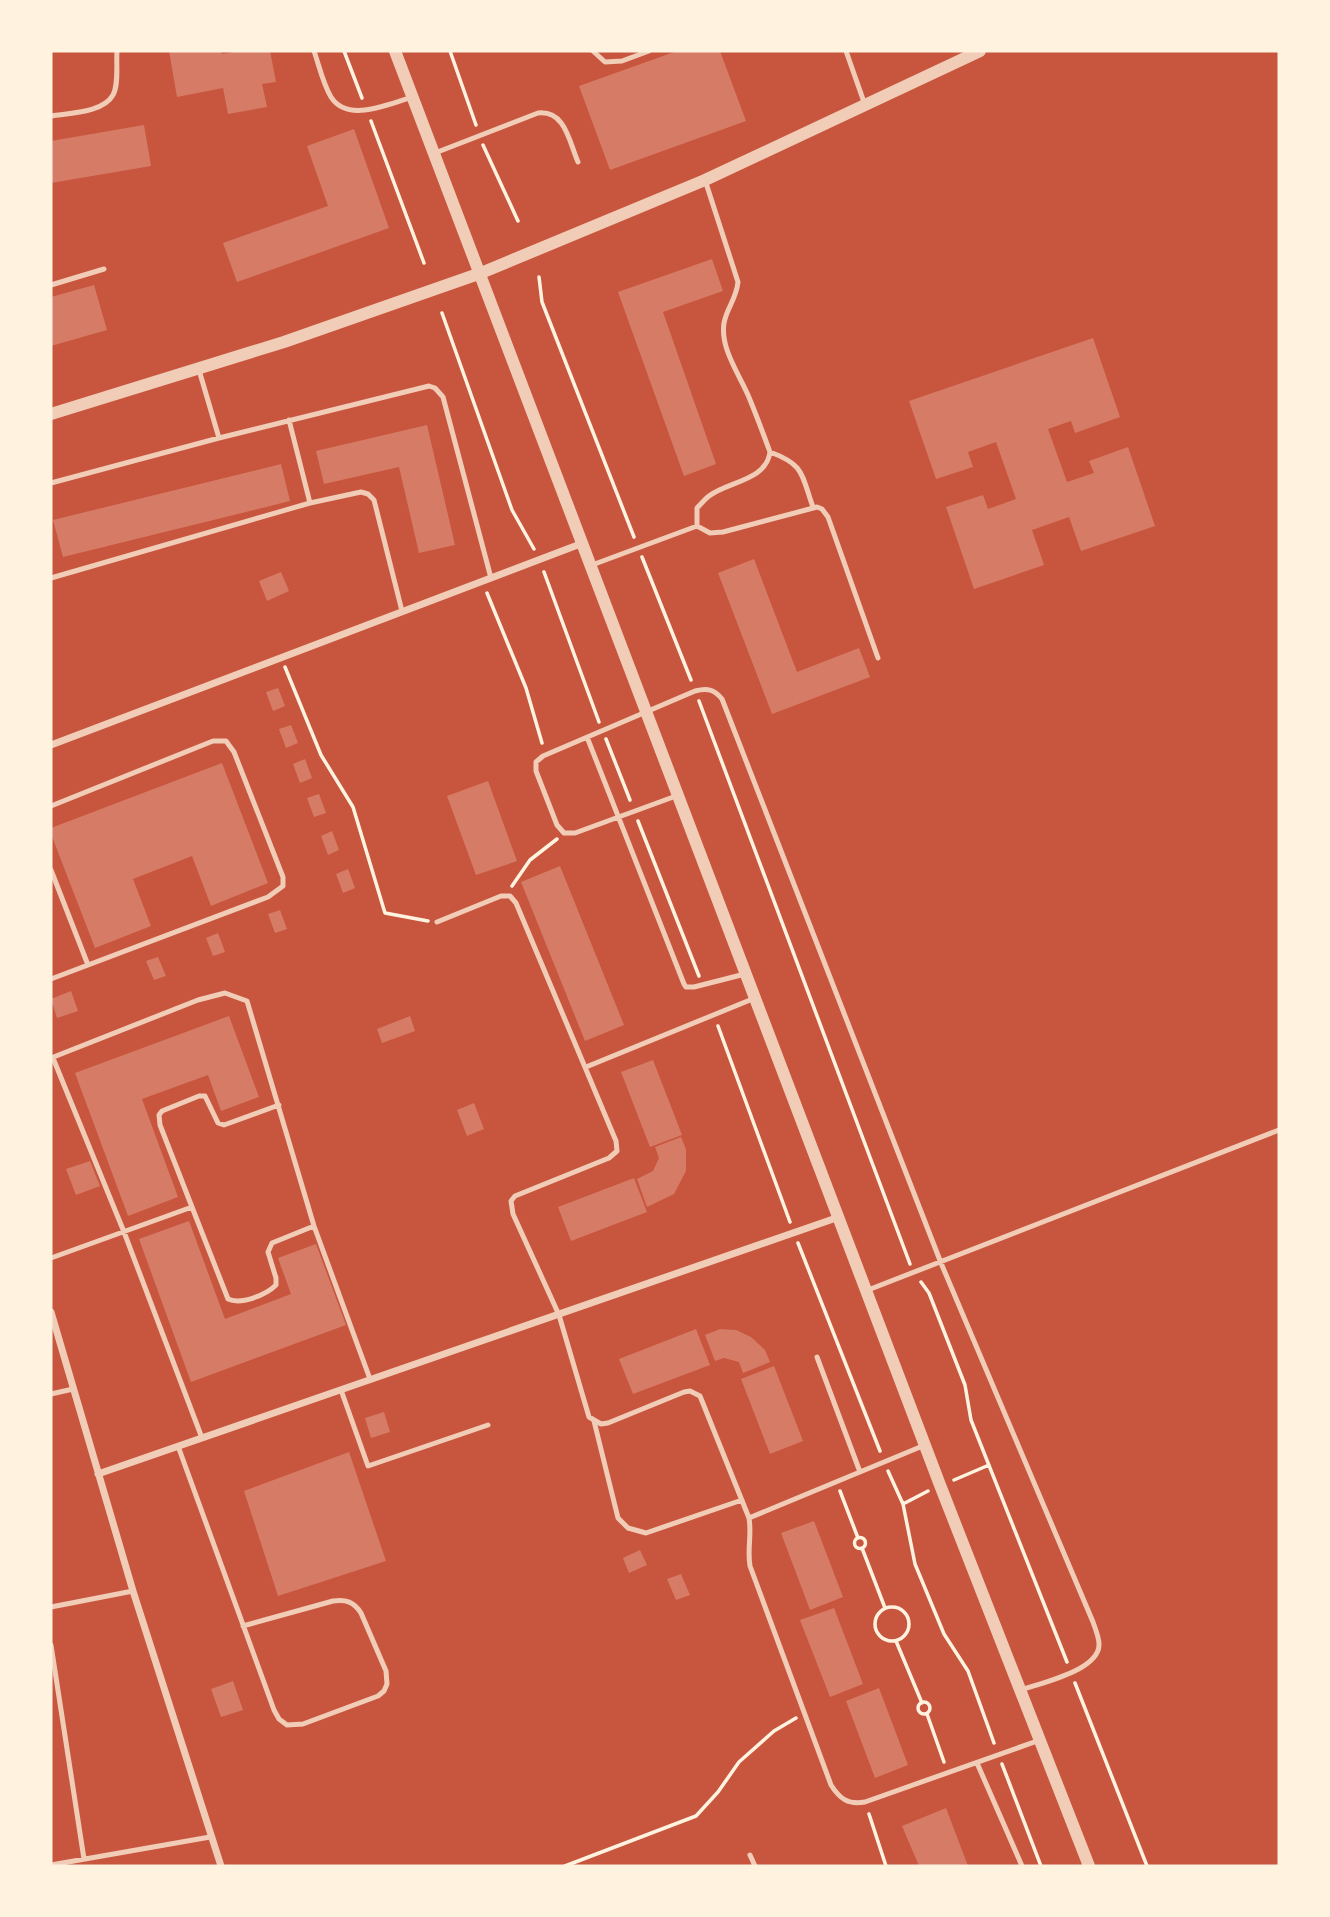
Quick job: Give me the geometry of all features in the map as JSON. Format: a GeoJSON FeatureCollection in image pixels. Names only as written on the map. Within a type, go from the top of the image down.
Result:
{"type":"FeatureCollection","features":[{"type":"Feature","properties":{"kind":"street"},"geometry":{"type":"LineString","coordinates":[[51,414],[284,342],[481,273],[705,180],[979,51]]}},
{"type":"Feature","properties":{"kind":"street"},"geometry":{"type":"LineString","coordinates":[[399,52],[413,97],[940,1485],[1089,1866]]}},
{"type":"Feature","properties":{"kind":"street"},"geometry":{"type":"LineString","coordinates":[[51,745],[583,542]]}},
{"type":"Feature","properties":{"kind":"street"},"geometry":{"type":"LineString","coordinates":[[98,1474],[839,1217]]}},
{"type":"Feature","properties":{"kind":"street"},"geometry":{"type":"LineString","coordinates":[[51,1312],[133,1591],[221,1866]]}},
{"type":"Feature","properties":{"kind":"lane"},"geometry":{"type":"LineString","coordinates":[[51,116],[93,108],[108,101],[115,89],[117,51]]}},
{"type":"Feature","properties":{"kind":"lane"},"geometry":{"type":"LineString","coordinates":[[314,51],[331,97],[338,105],[348,109],[367,109],[413,97]]}},
{"type":"Feature","properties":{"kind":"lane"},"geometry":{"type":"LineString","coordinates":[[593,51],[605,62],[614,63],[649,51]]}},
{"type":"Feature","properties":{"kind":"lane"},"geometry":{"type":"LineString","coordinates":[[846,51],[865,106]]}},
{"type":"Feature","properties":{"kind":"lane"},"geometry":{"type":"LineString","coordinates":[[435,153],[545,112],[552,114],[562,124],[578,162]]}},
{"type":"Feature","properties":{"kind":"lane"},"geometry":{"type":"LineString","coordinates":[[697,526],[697,508],[709,495],[750,478],[769,461],[770,452],[730,359],[724,325],[729,308],[736,297],[738,282],[705,180]]}},
{"type":"Feature","properties":{"kind":"lane"},"geometry":{"type":"LineString","coordinates":[[51,285],[104,269]]}},
{"type":"Feature","properties":{"kind":"lane"},"geometry":{"type":"LineString","coordinates":[[198,368],[219,438]]}},
{"type":"Feature","properties":{"kind":"lane"},"geometry":{"type":"LineString","coordinates":[[51,483],[423,386],[435,388],[443,397],[491,578]]}},
{"type":"Feature","properties":{"kind":"lane"},"geometry":{"type":"LineString","coordinates":[[289,420],[310,503]]}},
{"type":"Feature","properties":{"kind":"lane"},"geometry":{"type":"LineString","coordinates":[[770,452],[790,459],[800,470],[813,507]]}},
{"type":"Feature","properties":{"kind":"lane"},"geometry":{"type":"LineString","coordinates":[[51,578],[310,503],[361,492],[374,500],[402,611]]}},
{"type":"Feature","properties":{"kind":"lane"},"geometry":{"type":"LineString","coordinates":[[592,565],[697,526],[710,533],[723,532],[813,507],[822,509],[828,517],[878,658]]}},
{"type":"Feature","properties":{"kind":"lane"},"geometry":{"type":"LineString","coordinates":[[679,795],[575,833],[564,833],[557,825],[536,771],[536,762],[543,756],[695,691],[711,690],[722,699],[941,1263],[1093,1622],[1100,1645],[1094,1659],[1071,1674],[1020,1690]]}},
{"type":"Feature","properties":{"kind":"lane"},"geometry":{"type":"LineString","coordinates":[[587,737],[681,980],[686,987],[747,974]]}},
{"type":"Feature","properties":{"kind":"lane"},"geometry":{"type":"LineString","coordinates":[[51,806],[213,741],[226,741],[234,752],[283,877],[283,886],[268,897],[51,979]]}},
{"type":"Feature","properties":{"kind":"lane"},"geometry":{"type":"LineString","coordinates":[[51,870],[88,965]]}},
{"type":"Feature","properties":{"kind":"lane"},"geometry":{"type":"LineString","coordinates":[[437,922],[506,895],[510,896],[516,904],[616,1141],[617,1151],[609,1158],[522,1193],[511,1200],[513,1214],[559,1315],[586,1410],[594,1421],[618,1518],[628,1528],[646,1533],[742,1500]]}},
{"type":"Feature","properties":{"kind":"lane"},"geometry":{"type":"LineString","coordinates":[[202,1438],[124,1232],[52,1058],[198,1000],[225,993],[247,1001],[314,1226],[370,1379]]}},
{"type":"Feature","properties":{"kind":"lane"},"geometry":{"type":"LineString","coordinates":[[586,1067],[756,998]]}},
{"type":"Feature","properties":{"kind":"lane"},"geometry":{"type":"LineString","coordinates":[[279,1105],[224,1125],[219,1123],[205,1096],[162,1111],[159,1115],[160,1125],[228,1299],[236,1302],[270,1291],[276,1286],[268,1252],[272,1243],[314,1226]]}},
{"type":"Feature","properties":{"kind":"lane"},"geometry":{"type":"LineString","coordinates":[[867,1291],[1279,1130]]}},
{"type":"Feature","properties":{"kind":"lane"},"geometry":{"type":"LineString","coordinates":[[51,1258],[192,1207]]}},
{"type":"Feature","properties":{"kind":"lane"},"geometry":{"type":"LineString","coordinates":[[817,1357],[860,1472]]}},
{"type":"Feature","properties":{"kind":"lane"},"geometry":{"type":"LineString","coordinates":[[51,1394],[73,1389]]}},
{"type":"Feature","properties":{"kind":"lane"},"geometry":{"type":"LineString","coordinates":[[341,1390],[368,1466],[488,1425]]}},
{"type":"Feature","properties":{"kind":"lane"},"geometry":{"type":"LineString","coordinates":[[594,1421],[608,1423],[684,1392],[696,1392],[703,1401],[750,1518],[750,1566],[831,1785],[845,1801],[855,1804],[865,1802],[1040,1740]]}},
{"type":"Feature","properties":{"kind":"lane"},"geometry":{"type":"LineString","coordinates":[[750,1518],[925,1445]]}},
{"type":"Feature","properties":{"kind":"lane"},"geometry":{"type":"LineString","coordinates":[[178,1447],[243,1626],[274,1710],[279,1719],[286,1725],[303,1724],[378,1696],[387,1684],[386,1671],[361,1613],[356,1605],[348,1601],[333,1601],[243,1626]]}},
{"type":"Feature","properties":{"kind":"lane"},"geometry":{"type":"LineString","coordinates":[[51,1607],[133,1591]]}},
{"type":"Feature","properties":{"kind":"lane"},"geometry":{"type":"LineString","coordinates":[[51,1645],[84,1859]]}},
{"type":"Feature","properties":{"kind":"lane"},"geometry":{"type":"LineString","coordinates":[[977,1763],[1022,1866]]}},
{"type":"Feature","properties":{"kind":"lane"},"geometry":{"type":"LineString","coordinates":[[51,1865],[210,1837]]}},
{"type":"Feature","properties":{"kind":"lane"},"geometry":{"type":"LineString","coordinates":[[750,1855],[755,1866]]}},
{"type":"Feature","properties":{"kind":"path"},"geometry":{"type":"LineString","coordinates":[[344,51],[424,263]]}},
{"type":"Feature","properties":{"kind":"path"},"geometry":{"type":"LineString","coordinates":[[539,277],[542,302],[695,691],[913,1273],[929,1293],[965,1385],[971,1420],[1147,1866]]}},
{"type":"Feature","properties":{"kind":"path"},"geometry":{"type":"LineString","coordinates":[[442,313],[512,510],[539,559],[703,985]]}},
{"type":"Feature","properties":{"kind":"path"},"geometry":{"type":"LineString","coordinates":[[482,581],[526,688],[542,736],[543,756]]}},
{"type":"Feature","properties":{"kind":"path"},"geometry":{"type":"LineString","coordinates":[[282,659],[321,755],[353,807],[385,914],[437,922]]}},
{"type":"Feature","properties":{"kind":"path"},"geometry":{"type":"LineString","coordinates":[[506,895],[530,860],[564,833]]}},
{"type":"Feature","properties":{"kind":"path"},"geometry":{"type":"LineString","coordinates":[[714,1014],[794,1232],[903,1504],[915,1564],[944,1634],[968,1671],[1041,1866]]}},
{"type":"Feature","properties":{"kind":"path"},"geometry":{"type":"LineString","coordinates":[[903,1504],[989,1465]]}},
{"type":"Feature","properties":{"kind":"path"},"geometry":{"type":"LineString","coordinates":[[836,1481],[858,1538],[855,1545],[862,1548],[885,1609]]}},
{"type":"Feature","properties":{"kind":"path"},"geometry":{"type":"LineString","coordinates":[[897,1608],[904,1611],[908,1618],[907,1633],[896,1641],[887,1641],[875,1631],[877,1615],[885,1609],[897,1608]]}},
{"type":"Feature","properties":{"kind":"path"},"geometry":{"type":"LineString","coordinates":[[896,1641],[922,1703]]}},
{"type":"Feature","properties":{"kind":"path"},"geometry":{"type":"LineString","coordinates":[[926,1702],[930,1706],[931,1710],[927,1714],[923,1715],[918,1711],[922,1703],[926,1702]]}},
{"type":"Feature","properties":{"kind":"path"},"geometry":{"type":"LineString","coordinates":[[565,1866],[696,1816],[718,1792],[739,1762],[774,1731],[805,1713]]}},
{"type":"Feature","properties":{"kind":"path"},"geometry":{"type":"LineString","coordinates":[[927,1714],[948,1773]]}},
{"type":"Feature","properties":{"kind":"path"},"geometry":{"type":"LineString","coordinates":[[865,1802],[887,1866]]}},
{"type":"Feature","properties":{"kind":"building"},"geometry":{"type":"Polygon","coordinates":[[[169,51],[221,51],[222,54],[270,51],[276,82],[262,84],[267,107],[228,114],[223,88],[177,97],[169,51]]]}},
{"type":"Feature","properties":{"kind":"building"},"geometry":{"type":"Polygon","coordinates":[[[677,51],[720,51],[746,121],[610,170],[579,86],[677,51]]]}},
{"type":"Feature","properties":{"kind":"building"},"geometry":{"type":"Polygon","coordinates":[[[144,125],[151,166],[51,183],[51,141],[144,125]]]}},
{"type":"Feature","properties":{"kind":"building"},"geometry":{"type":"Polygon","coordinates":[[[354,129],[389,228],[237,282],[223,243],[328,206],[307,146],[354,129]]]}},
{"type":"Feature","properties":{"kind":"building"},"geometry":{"type":"Polygon","coordinates":[[[712,259],[723,291],[663,312],[716,464],[684,476],[618,292],[712,259]]]}},
{"type":"Feature","properties":{"kind":"building"},"geometry":{"type":"Polygon","coordinates":[[[94,285],[107,330],[51,346],[51,297],[94,285]]]}},
{"type":"Feature","properties":{"kind":"building"},"geometry":{"type":"Polygon","coordinates":[[[1093,338],[1120,417],[1075,433],[1071,421],[1048,429],[1067,482],[1094,473],[1089,461],[1128,447],[1155,526],[1081,551],[1069,517],[1032,530],[1044,565],[974,589],[946,507],[983,495],[988,509],[1016,499],[996,442],[968,452],[973,467],[936,479],[909,401],[1093,338]]]}},
{"type":"Feature","properties":{"kind":"building"},"geometry":{"type":"Polygon","coordinates":[[[427,425],[455,545],[419,553],[399,467],[324,484],[316,451],[427,425]]]}},
{"type":"Feature","properties":{"kind":"building"},"geometry":{"type":"Polygon","coordinates":[[[281,464],[290,501],[63,557],[53,520],[281,464]]]}},
{"type":"Feature","properties":{"kind":"building"},"geometry":{"type":"Polygon","coordinates":[[[754,559],[797,672],[859,648],[870,677],[772,714],[718,573],[754,559]]]}},
{"type":"Feature","properties":{"kind":"building"},"geometry":{"type":"Polygon","coordinates":[[[281,572],[289,591],[267,601],[259,581],[281,572]]]}},
{"type":"Feature","properties":{"kind":"building"},"geometry":{"type":"Polygon","coordinates":[[[278,688],[285,706],[273,711],[266,692],[278,688]]]}},
{"type":"Feature","properties":{"kind":"building"},"geometry":{"type":"Polygon","coordinates":[[[291,725],[298,743],[286,748],[279,729],[291,725]]]}},
{"type":"Feature","properties":{"kind":"building"},"geometry":{"type":"Polygon","coordinates":[[[305,759],[312,778],[300,783],[293,764],[305,759]]]}},
{"type":"Feature","properties":{"kind":"building"},"geometry":{"type":"Polygon","coordinates":[[[222,763],[268,883],[211,906],[192,856],[133,879],[151,926],[95,948],[51,828],[222,763]]]}},
{"type":"Feature","properties":{"kind":"building"},"geometry":{"type":"Polygon","coordinates":[[[488,781],[517,861],[476,875],[447,796],[488,781]]]}},
{"type":"Feature","properties":{"kind":"building"},"geometry":{"type":"Polygon","coordinates":[[[319,794],[326,813],[314,817],[307,798],[319,794]]]}},
{"type":"Feature","properties":{"kind":"building"},"geometry":{"type":"Polygon","coordinates":[[[332,831],[339,850],[328,855],[321,836],[332,831]]]}},
{"type":"Feature","properties":{"kind":"building"},"geometry":{"type":"Polygon","coordinates":[[[560,866],[624,1025],[585,1041],[521,882],[560,866]]]}},
{"type":"Feature","properties":{"kind":"building"},"geometry":{"type":"Polygon","coordinates":[[[348,869],[355,888],[343,893],[336,874],[348,869]]]}},
{"type":"Feature","properties":{"kind":"building"},"geometry":{"type":"Polygon","coordinates":[[[280,910],[287,929],[275,933],[268,914],[280,910]]]}},
{"type":"Feature","properties":{"kind":"building"},"geometry":{"type":"Polygon","coordinates":[[[218,933],[225,952],[213,956],[206,938],[218,933]]]}},
{"type":"Feature","properties":{"kind":"building"},"geometry":{"type":"Polygon","coordinates":[[[158,957],[166,976],[154,980],[146,961],[158,957]]]}},
{"type":"Feature","properties":{"kind":"building"},"geometry":{"type":"Polygon","coordinates":[[[71,991],[78,1011],[57,1018],[51,999],[71,991]]]}},
{"type":"Feature","properties":{"kind":"building"},"geometry":{"type":"Polygon","coordinates":[[[229,1016],[259,1097],[221,1111],[208,1075],[142,1099],[178,1197],[128,1216],[75,1073],[229,1016]]]}},
{"type":"Feature","properties":{"kind":"building"},"geometry":{"type":"Polygon","coordinates":[[[410,1016],[415,1031],[382,1043],[377,1029],[410,1016]]]}},
{"type":"Feature","properties":{"kind":"building"},"geometry":{"type":"Polygon","coordinates":[[[653,1060],[682,1135],[650,1147],[621,1072],[653,1060]]]}},
{"type":"Feature","properties":{"kind":"building"},"geometry":{"type":"Polygon","coordinates":[[[474,1103],[484,1129],[467,1136],[457,1110],[474,1103]]]}},
{"type":"Feature","properties":{"kind":"building"},"geometry":{"type":"Polygon","coordinates":[[[681,1137],[686,1149],[686,1171],[674,1194],[647,1207],[637,1179],[653,1171],[659,1158],[655,1147],[681,1137]]]}},
{"type":"Feature","properties":{"kind":"building"},"geometry":{"type":"Polygon","coordinates":[[[90,1161],[100,1186],[76,1195],[66,1169],[90,1161]]]}},
{"type":"Feature","properties":{"kind":"building"},"geometry":{"type":"Polygon","coordinates":[[[634,1178],[647,1212],[571,1241],[558,1207],[634,1178]]]}},
{"type":"Feature","properties":{"kind":"building"},"geometry":{"type":"Polygon","coordinates":[[[189,1221],[225,1319],[291,1294],[278,1258],[316,1244],[346,1325],[191,1382],[139,1239],[189,1221]]]}},
{"type":"Feature","properties":{"kind":"building"},"geometry":{"type":"Polygon","coordinates":[[[696,1329],[710,1365],[633,1394],[619,1359],[696,1329]]]}},
{"type":"Feature","properties":{"kind":"building"},"geometry":{"type":"Polygon","coordinates":[[[720,1329],[736,1330],[751,1337],[765,1350],[770,1362],[743,1373],[739,1362],[724,1358],[715,1361],[705,1335],[720,1329]]]}},
{"type":"Feature","properties":{"kind":"building"},"geometry":{"type":"Polygon","coordinates":[[[774,1366],[803,1441],[770,1454],[741,1379],[774,1366]]]}},
{"type":"Feature","properties":{"kind":"building"},"geometry":{"type":"Polygon","coordinates":[[[384,1412],[390,1432],[371,1438],[365,1418],[384,1412]]]}},
{"type":"Feature","properties":{"kind":"building"},"geometry":{"type":"Polygon","coordinates":[[[349,1452],[386,1561],[278,1596],[244,1491],[349,1452]]]}},
{"type":"Feature","properties":{"kind":"building"},"geometry":{"type":"Polygon","coordinates":[[[814,1521],[843,1597],[810,1610],[781,1533],[814,1521]]]}},
{"type":"Feature","properties":{"kind":"building"},"geometry":{"type":"Polygon","coordinates":[[[640,1550],[647,1565],[629,1573],[623,1558],[640,1550]]]}},
{"type":"Feature","properties":{"kind":"building"},"geometry":{"type":"Polygon","coordinates":[[[681,1574],[690,1595],[676,1600],[667,1579],[681,1574]]]}},
{"type":"Feature","properties":{"kind":"building"},"geometry":{"type":"Polygon","coordinates":[[[834,1608],[863,1684],[830,1697],[800,1620],[834,1608]]]}},
{"type":"Feature","properties":{"kind":"building"},"geometry":{"type":"Polygon","coordinates":[[[233,1681],[243,1710],[221,1717],[211,1689],[233,1681]]]}},
{"type":"Feature","properties":{"kind":"building"},"geometry":{"type":"Polygon","coordinates":[[[879,1688],[908,1765],[875,1778],[846,1701],[879,1688]]]}},
{"type":"Feature","properties":{"kind":"building"},"geometry":{"type":"Polygon","coordinates":[[[946,1808],[968,1866],[919,1866],[902,1826],[946,1808]]]}}]}
